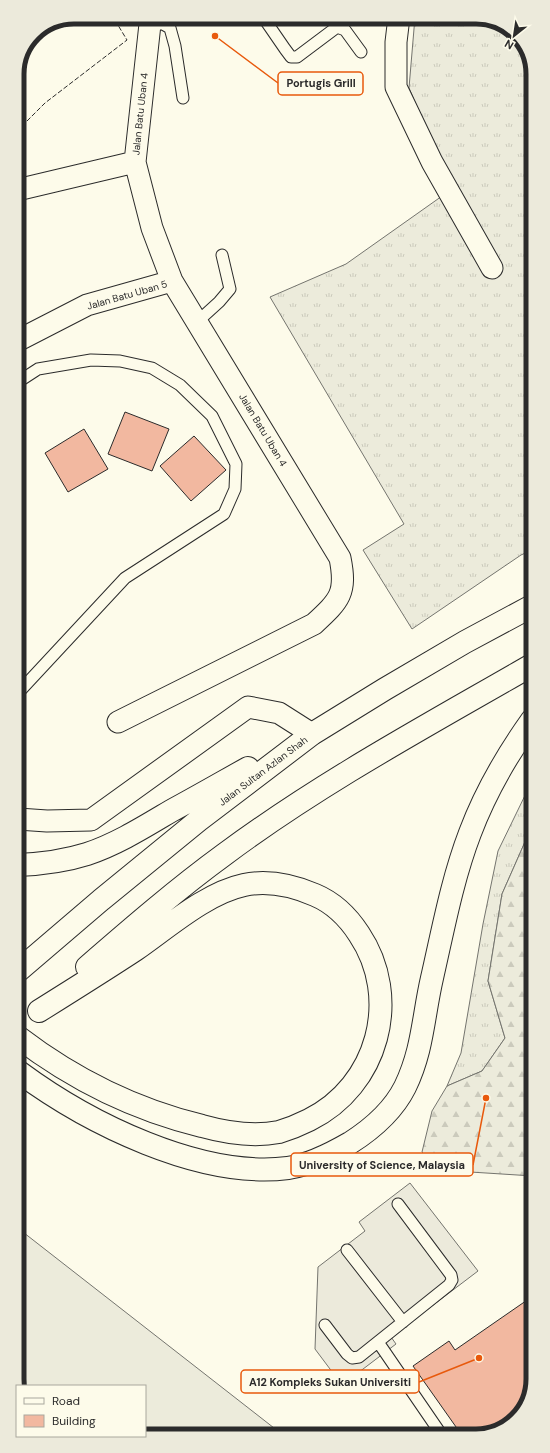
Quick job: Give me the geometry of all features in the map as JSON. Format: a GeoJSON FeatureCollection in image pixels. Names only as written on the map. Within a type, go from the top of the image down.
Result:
{"type":"FeatureCollection","features":[{"type":"Feature","properties":{"kind":"highway","name":"Jalan Sultan Azlan Shah"},"geometry":{"type":"LineString","coordinates":[[24,966],[101,900],[193,825],[312,734],[398,681],[526,609]]}},
{"type":"Feature","properties":{"kind":"highway"},"geometry":{"type":"LineString","coordinates":[[24,1025],[122,937],[225,854],[302,801],[382,751],[526,668]]}},
{"type":"Feature","properties":{"kind":"highway"},"geometry":{"type":"LineString","coordinates":[[24,1076],[45,1091],[116,1130],[170,1152],[220,1165],[241,1168],[290,1168],[318,1159],[338,1150],[360,1136],[375,1125],[391,1108],[404,1088],[416,1062],[423,1035],[431,983],[453,887],[470,834],[488,790],[526,729]]}},
{"type":"Feature","properties":{"kind":"highway"},"geometry":{"type":"LineString","coordinates":[[24,864],[63,860],[105,848],[312,734]]}},
{"type":"Feature","properties":{"kind":"highway"},"geometry":{"type":"LineString","coordinates":[[24,1041],[46,1057],[83,1079],[141,1107],[191,1124],[220,1131],[239,1134],[279,1132],[297,1126],[328,1109],[352,1086],[368,1061],[378,1031],[381,1000],[380,985],[367,945],[353,924],[340,910],[323,898],[304,890],[289,886],[259,883],[244,885],[210,898],[135,950],[39,1011]]}},
{"type":"Feature","properties":{"kind":"street","name":"Jalan Batu Uban 4"},"geometry":{"type":"LineString","coordinates":[[118,722],[314,624],[331,608],[342,592],[344,576],[340,558],[172,281],[152,228],[135,162],[149,24]]}},
{"type":"Feature","properties":{"kind":"street"},"geometry":{"type":"LineString","coordinates":[[398,24],[396,42],[396,87],[432,162],[492,268]]}},
{"type":"Feature","properties":{"kind":"street"},"geometry":{"type":"LineString","coordinates":[[24,188],[135,162]]}},
{"type":"Feature","properties":{"kind":"street","name":"Jalan Batu Uban 5"},"geometry":{"type":"LineString","coordinates":[[24,338],[87,305],[172,281]]}},
{"type":"Feature","properties":{"kind":"street"},"geometry":{"type":"LineString","coordinates":[[24,819],[47,821],[91,820],[248,707],[279,713],[312,734]]}},
{"type":"Feature","properties":{"kind":"lane"},"geometry":{"type":"LineString","coordinates":[[163,24],[170,28],[175,46],[184,98]]}},
{"type":"Feature","properties":{"kind":"lane"},"geometry":{"type":"LineString","coordinates":[[268,24],[291,57],[298,58],[337,27],[345,30],[361,52]]}},
{"type":"Feature","properties":{"kind":"lane"},"geometry":{"type":"LineString","coordinates":[[197,322],[219,302],[230,289],[222,255]]}},
{"type":"Feature","properties":{"kind":"lane"},"geometry":{"type":"LineString","coordinates":[[24,378],[38,369],[91,360],[120,361],[152,368],[180,385],[212,416],[236,464],[235,489],[224,514],[125,578],[24,686]]}},
{"type":"Feature","properties":{"kind":"lane"},"geometry":{"type":"LineString","coordinates":[[325,1326],[347,1354],[352,1358],[359,1357],[449,1285],[452,1280],[451,1275],[398,1204]]}},
{"type":"Feature","properties":{"kind":"lane"},"geometry":{"type":"LineString","coordinates":[[346,1250],[403,1322]]}},
{"type":"Feature","properties":{"kind":"lane"},"geometry":{"type":"LineString","coordinates":[[378,1342],[438,1429]]}},
{"type":"Feature","properties":{"kind":"green space"},"geometry":{"type":"Polygon","coordinates":[[[414,24],[479,24],[495,28],[504,32],[516,44],[522,55],[526,68],[526,553],[412,629],[363,550],[404,524],[270,297],[346,264],[452,189],[409,88],[414,24]]]}},
{"type":"Feature","properties":{"kind":"green space"},"geometry":{"type":"Polygon","coordinates":[[[526,793],[526,840],[502,894],[488,981],[505,1038],[482,1071],[447,1086],[461,1053],[483,924],[498,851],[526,793]]]}},
{"type":"Feature","properties":{"kind":"green space"},"geometry":{"type":"Polygon","coordinates":[[[526,840],[526,1176],[439,1170],[422,1152],[432,1111],[447,1086],[482,1071],[505,1038],[488,981],[502,894],[526,840]]]}},
{"type":"Feature","properties":{"kind":"green space"},"geometry":{"type":"Polygon","coordinates":[[[24,1233],[275,1429],[146,1429],[146,1385],[24,1385],[24,1233]]]}},
{"type":"Feature","properties":{"kind":"shaded area"},"geometry":{"type":"Polygon","coordinates":[[[410,1183],[478,1271],[391,1337],[396,1344],[342,1385],[315,1349],[318,1267],[365,1231],[359,1222],[410,1183]]]}},
{"type":"Feature","properties":{"kind":"building"},"geometry":{"type":"Polygon","coordinates":[[[125,412],[169,429],[152,471],[108,454],[125,412]]]}},
{"type":"Feature","properties":{"kind":"building"},"geometry":{"type":"Polygon","coordinates":[[[84,429],[108,469],[68,492],[45,453],[84,429]]]}},
{"type":"Feature","properties":{"kind":"building"},"geometry":{"type":"Polygon","coordinates":[[[194,436],[226,470],[191,501],[160,466],[194,436]]]}},
{"type":"Feature","properties":{"kind":"building"},"geometry":{"type":"Polygon","coordinates":[[[526,1301],[526,1385],[521,1401],[516,1409],[504,1421],[482,1429],[457,1429],[413,1366],[449,1341],[455,1350],[526,1301]]]}},
{"type":"Feature","properties":{"kind":"fence"},"geometry":{"type":"LineString","coordinates":[[24,124],[45,103],[127,40],[117,24]]}},
{"type":"Feature","properties":{"kind":"place","name":"Portugis Grill"},"geometry":{"type":"Point","coordinates":[215,36]}},
{"type":"Feature","properties":{"kind":"place","name":"University of Science, Malaysia"},"geometry":{"type":"Point","coordinates":[486,1098]}},
{"type":"Feature","properties":{"kind":"place","name":"A12 Kompleks Sukan Universiti"},"geometry":{"type":"Point","coordinates":[479,1358]}}]}
